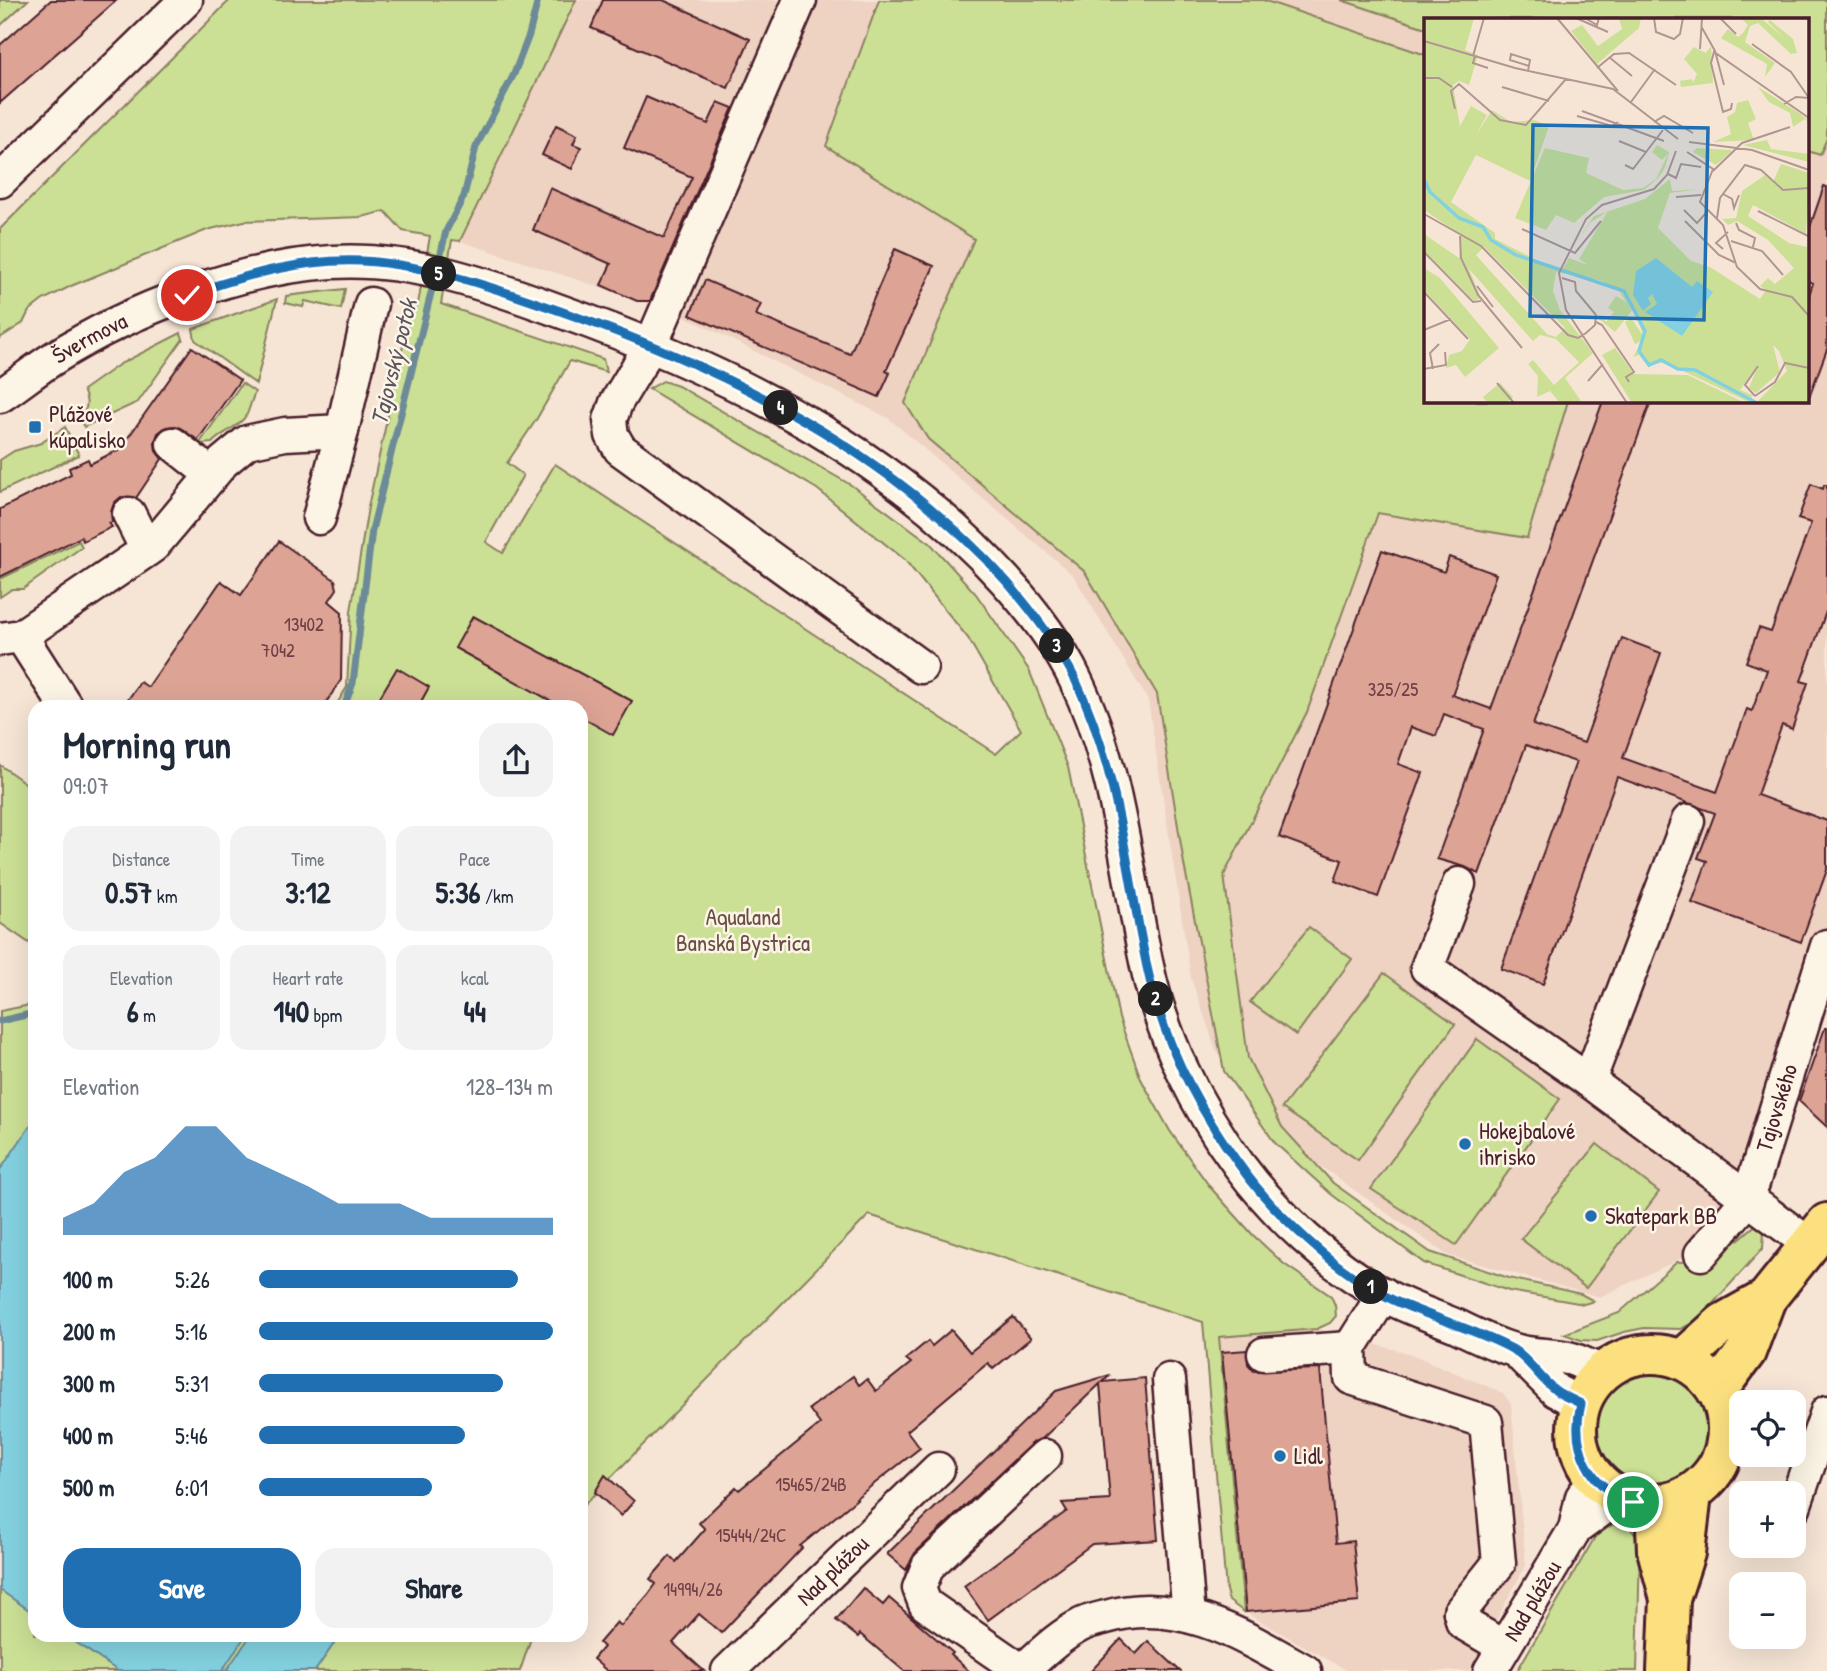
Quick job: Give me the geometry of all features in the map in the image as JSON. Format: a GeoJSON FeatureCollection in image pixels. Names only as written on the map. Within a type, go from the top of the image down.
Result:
{"type":"FeatureCollection","features":[{"type":"Feature","properties":{"kind":"main road"},"geometry":{"type":"LineString","coordinates":[[1717,1391],[1746,1352],[1766,1299],[1818,1233]]}},
{"type":"Feature","properties":{"kind":"main road"},"geometry":{"type":"LineString","coordinates":[[1682,1360],[1723,1323],[1766,1299]]}},
{"type":"Feature","properties":{"kind":"main road"},"geometry":{"type":"LineString","coordinates":[[1655,1354],[1682,1360],[1702,1373],[1717,1391],[1726,1419],[1725,1448],[1713,1473],[1692,1494],[1673,1502],[1655,1505],[1633,1502],[1604,1486],[1584,1461],[1578,1443],[1577,1425],[1581,1404],[1603,1372],[1618,1362],[1655,1354]]}},
{"type":"Feature","properties":{"kind":"main road"},"geometry":{"type":"LineString","coordinates":[[1667,1671],[1670,1599],[1685,1553],[1692,1494]]}},
{"type":"Feature","properties":{"kind":"main road"},"geometry":{"type":"LineString","coordinates":[[1655,1505],[1657,1550],[1670,1599]]}},
{"type":"Feature","properties":{"kind":"street"},"geometry":{"type":"LineString","coordinates":[[0,181],[186,0]]}},
{"type":"Feature","properties":{"kind":"street"},"geometry":{"type":"LineString","coordinates":[[800,0],[651,345],[616,403],[610,421],[612,435],[620,449],[921,667]]}},
{"type":"Feature","properties":{"kind":"street","name":"Švermova"},"geometry":{"type":"LineString","coordinates":[[0,397],[52,359],[106,329],[187,295],[235,278],[282,268],[363,261],[486,285],[651,345],[814,426],[945,519],[987,560],[1027,605],[1053,640],[1086,705],[1118,807],[1147,971],[1165,1028],[1208,1119],[1240,1167],[1276,1210],[1334,1260],[1361,1281],[1384,1294],[1516,1351],[1570,1358],[1603,1372]]}},
{"type":"Feature","properties":{"kind":"street"},"geometry":{"type":"LineString","coordinates":[[319,518],[342,431],[370,304]]}},
{"type":"Feature","properties":{"kind":"street"},"geometry":{"type":"LineString","coordinates":[[61,700],[11,637],[153,546],[223,462],[247,442],[285,434],[342,431]]}},
{"type":"Feature","properties":{"kind":"street"},"geometry":{"type":"LineString","coordinates":[[173,443],[212,475]]}},
{"type":"Feature","properties":{"kind":"street"},"geometry":{"type":"LineString","coordinates":[[129,514],[147,550]]}},
{"type":"Feature","properties":{"kind":"street"},"geometry":{"type":"LineString","coordinates":[[1589,1081],[1688,821]]}},
{"type":"Feature","properties":{"kind":"street"},"geometry":{"type":"LineString","coordinates":[[1460,884],[1427,968],[1589,1081],[1748,1199],[1818,1233]]}},
{"type":"Feature","properties":{"kind":"street","name":"Tajovského"},"geometry":{"type":"LineString","coordinates":[[1748,1199],[1827,946]]}},
{"type":"Feature","properties":{"kind":"street"},"geometry":{"type":"LineString","coordinates":[[1701,1254],[1748,1199]]}},
{"type":"Feature","properties":{"kind":"street"},"geometry":{"type":"LineString","coordinates":[[1384,1294],[1350,1348],[1351,1378],[1486,1422],[1499,1563],[1460,1612],[1462,1623],[1502,1650]]}},
{"type":"Feature","properties":{"kind":"street"},"geometry":{"type":"LineString","coordinates":[[1264,1354],[1350,1348]]}},
{"type":"Feature","properties":{"kind":"street","name":"Švermova"},"geometry":{"type":"LineString","coordinates":[[1516,1351],[1556,1391],[1581,1404]]}},
{"type":"Feature","properties":{"kind":"street"},"geometry":{"type":"LineString","coordinates":[[1169,1380],[1189,1616]]}},
{"type":"Feature","properties":{"kind":"street"},"geometry":{"type":"LineString","coordinates":[[1803,1481],[1827,1412]]}},
{"type":"Feature","properties":{"kind":"street"},"geometry":{"type":"LineString","coordinates":[[1045,1456],[928,1566],[919,1588],[925,1604],[1022,1671],[1082,1624],[1118,1613],[1157,1611],[1189,1616],[1235,1631],[1306,1671]]}},
{"type":"Feature","properties":{"kind":"street","name":"Nad plážou"},"geometry":{"type":"LineString","coordinates":[[728,1671],[938,1469]]}},
{"type":"Feature","properties":{"kind":"street","name":"Nad plážou"},"geometry":{"type":"LineString","coordinates":[[1502,1650],[1575,1529],[1582,1497],[1604,1486]]}},
{"type":"Feature","properties":{"kind":"shaded area"},"geometry":{"type":"Polygon","coordinates":[[[576,0],[1341,0],[1424,26],[1424,402],[1810,402],[1810,152],[1820,155],[1827,138],[1827,986],[1751,1225],[1600,1297],[1447,1255],[1273,1133],[1216,1050],[1191,978],[1148,700],[1073,575],[888,418],[678,313],[460,241],[576,0]]]}},
{"type":"Feature","properties":{"kind":"shaded area"},"geometry":{"type":"Polygon","coordinates":[[[1317,1329],[1411,1354],[1503,1393],[1511,1404],[1526,1565],[1469,1671],[1348,1671],[1244,1612],[1219,1337],[1317,1329]]]}},
{"type":"Feature","properties":{"kind":"green space"},"geometry":{"type":"Polygon","coordinates":[[[0,0],[28,0],[0,26],[0,0]]]}},
{"type":"Feature","properties":{"kind":"green space","name":"Aqualand Banská Bystrica"},"geometry":{"type":"Polygon","coordinates":[[[230,0],[576,0],[460,241],[452,240],[441,304],[603,359],[606,372],[570,361],[507,463],[523,475],[486,542],[503,553],[555,464],[996,754],[1021,730],[968,638],[905,560],[817,489],[649,389],[663,381],[678,386],[851,485],[930,543],[976,594],[1029,670],[1068,767],[1119,1018],[1141,1079],[1170,1131],[1210,1187],[1253,1235],[1284,1264],[1331,1296],[1335,1305],[1336,1316],[1330,1323],[1317,1329],[1219,1337],[1244,1612],[1229,1601],[1226,1590],[1203,1322],[869,1215],[588,1501],[588,700],[339,700],[347,687],[351,611],[368,507],[409,318],[418,304],[430,236],[403,231],[385,211],[362,217],[244,221],[207,230],[71,286],[43,300],[29,311],[23,323],[0,338],[0,229],[230,0]]]}},
{"type":"Feature","properties":{"kind":"green space"},"geometry":{"type":"Polygon","coordinates":[[[879,0],[1263,0],[1424,54],[1424,402],[1568,402],[1527,538],[1378,513],[1307,712],[1224,875],[1248,1058],[1282,1127],[1333,1183],[1430,1252],[1509,1278],[1581,1294],[1594,1301],[1584,1304],[1509,1291],[1424,1263],[1331,1194],[1275,1143],[1224,1071],[1184,864],[1157,694],[1085,572],[928,439],[905,403],[974,239],[826,146],[879,0]]]}},
{"type":"Feature","properties":{"kind":"green space"},"geometry":{"type":"Polygon","coordinates":[[[1341,0],[1827,0],[1827,138],[1820,155],[1810,152],[1810,18],[1424,18],[1424,27],[1341,0]]]}},
{"type":"Feature","properties":{"kind":"green space"},"geometry":{"type":"Polygon","coordinates":[[[345,289],[341,309],[305,301],[303,307],[285,303],[286,296],[345,289]]]}},
{"type":"Feature","properties":{"kind":"green space"},"geometry":{"type":"Polygon","coordinates":[[[277,299],[256,384],[195,340],[193,329],[277,299]]]}},
{"type":"Feature","properties":{"kind":"green space"},"geometry":{"type":"Polygon","coordinates":[[[181,333],[183,339],[138,402],[84,427],[79,418],[87,405],[83,390],[120,364],[181,333]]]}},
{"type":"Feature","properties":{"kind":"green space"},"geometry":{"type":"Polygon","coordinates":[[[242,383],[255,392],[244,419],[212,443],[199,444],[242,383]]]}},
{"type":"Feature","properties":{"kind":"green space"},"geometry":{"type":"Polygon","coordinates":[[[65,427],[79,455],[0,492],[0,460],[14,451],[41,443],[65,427]]]}},
{"type":"Feature","properties":{"kind":"green space"},"geometry":{"type":"Polygon","coordinates":[[[79,541],[82,547],[23,589],[12,589],[0,597],[0,579],[79,541]]]}},
{"type":"Feature","properties":{"kind":"green space"},"geometry":{"type":"Polygon","coordinates":[[[0,765],[28,785],[28,942],[0,923],[0,765]]]}},
{"type":"Feature","properties":{"kind":"green space"},"geometry":{"type":"Polygon","coordinates":[[[1309,927],[1352,959],[1296,1035],[1250,1002],[1309,927]]]}},
{"type":"Feature","properties":{"kind":"green space"},"geometry":{"type":"Polygon","coordinates":[[[1384,973],[1455,1024],[1358,1160],[1282,1108],[1384,973]]]}},
{"type":"Feature","properties":{"kind":"green space"},"geometry":{"type":"Polygon","coordinates":[[[28,1005],[28,1642],[530,1642],[520,1671],[0,1671],[0,1011],[28,1005]]]}},
{"type":"Feature","properties":{"kind":"green space","name":"Hokejbalové ihrisko"},"geometry":{"type":"Polygon","coordinates":[[[1477,1039],[1560,1099],[1456,1245],[1371,1189],[1477,1039]]]}},
{"type":"Feature","properties":{"kind":"green space","name":"Skatepark BB"},"geometry":{"type":"Polygon","coordinates":[[[1597,1144],[1659,1192],[1586,1288],[1521,1239],[1597,1144]]]}},
{"type":"Feature","properties":{"kind":"green space"},"geometry":{"type":"Polygon","coordinates":[[[1758,1223],[1764,1231],[1763,1248],[1698,1320],[1681,1329],[1644,1328],[1597,1341],[1581,1340],[1564,1334],[1619,1313],[1677,1262],[1713,1261],[1758,1223]]]}},
{"type":"Feature","properties":{"kind":"green space"},"geometry":{"type":"Polygon","coordinates":[[[1651,1374],[1673,1378],[1691,1390],[1703,1408],[1707,1430],[1703,1452],[1691,1470],[1673,1482],[1651,1486],[1629,1482],[1611,1470],[1599,1452],[1595,1430],[1599,1408],[1611,1390],[1629,1378],[1651,1374]]]}},
{"type":"Feature","properties":{"kind":"green space"},"geometry":{"type":"Polygon","coordinates":[[[1613,1524],[1630,1528],[1637,1537],[1640,1548],[1637,1671],[1517,1671],[1595,1537],[1613,1524]]]}},
{"type":"Feature","properties":{"kind":"water"},"geometry":{"type":"Polygon","coordinates":[[[28,1129],[28,1609],[0,1590],[0,1170],[28,1129]]]}},
{"type":"Feature","properties":{"kind":"water"},"geometry":{"type":"Polygon","coordinates":[[[75,1642],[241,1642],[222,1671],[118,1671],[75,1642]]]}},
{"type":"Feature","properties":{"kind":"water"},"geometry":{"type":"Polygon","coordinates":[[[246,1642],[335,1642],[315,1671],[226,1671],[246,1642]]]}},
{"type":"Feature","properties":{"kind":"building"},"geometry":{"type":"Polygon","coordinates":[[[51,0],[117,0],[0,103],[0,45],[51,0]]]}},
{"type":"Feature","properties":{"kind":"building"},"geometry":{"type":"Polygon","coordinates":[[[603,0],[663,0],[750,39],[728,88],[591,28],[603,0]]]}},
{"type":"Feature","properties":{"kind":"building"},"geometry":{"type":"Polygon","coordinates":[[[646,97],[708,124],[718,102],[733,108],[650,301],[637,301],[601,285],[611,264],[533,230],[550,188],[664,238],[692,177],[624,148],[646,97]]]}},
{"type":"Feature","properties":{"kind":"building"},"geometry":{"type":"Polygon","coordinates":[[[556,125],[577,135],[573,144],[581,147],[572,169],[542,155],[556,125]]]}},
{"type":"Feature","properties":{"kind":"building"},"geometry":{"type":"Polygon","coordinates":[[[1824,186],[1827,187],[1827,349],[1810,395],[1810,292],[1813,283],[1810,282],[1810,227],[1824,186]]]}},
{"type":"Feature","properties":{"kind":"building"},"geometry":{"type":"Polygon","coordinates":[[[895,249],[934,266],[886,371],[890,373],[879,397],[690,315],[705,280],[761,304],[756,315],[850,354],[895,249]]]}},
{"type":"Feature","properties":{"kind":"building"},"geometry":{"type":"Polygon","coordinates":[[[192,347],[240,380],[198,440],[176,426],[166,427],[158,433],[155,442],[156,451],[162,459],[136,498],[121,497],[114,503],[112,522],[109,523],[112,527],[83,541],[81,537],[0,577],[0,509],[71,474],[69,468],[88,459],[90,464],[120,449],[192,347]]]}},
{"type":"Feature","properties":{"kind":"building"},"geometry":{"type":"Polygon","coordinates":[[[1603,402],[1651,402],[1533,725],[1584,743],[1622,638],[1661,653],[1623,758],[1717,792],[1747,709],[1752,711],[1767,670],[1746,662],[1759,628],[1771,632],[1811,523],[1798,519],[1811,484],[1823,489],[1824,485],[1827,485],[1827,609],[1801,681],[1808,683],[1792,729],[1782,725],[1757,795],[1827,821],[1827,870],[1801,942],[1692,903],[1707,861],[1698,858],[1715,813],[1617,777],[1543,984],[1501,969],[1576,762],[1526,745],[1479,874],[1437,859],[1484,729],[1444,714],[1436,736],[1411,727],[1398,764],[1423,773],[1378,897],[1335,881],[1342,860],[1279,837],[1382,550],[1444,572],[1449,557],[1496,574],[1452,695],[1491,709],[1603,402]]]}},
{"type":"Feature","properties":{"kind":"building"},"geometry":{"type":"Polygon","coordinates":[[[279,541],[335,580],[337,589],[329,601],[342,612],[341,680],[328,700],[128,700],[140,682],[148,687],[221,581],[241,595],[279,541]]]}},
{"type":"Feature","properties":{"kind":"building"},"geometry":{"type":"Polygon","coordinates":[[[473,616],[632,701],[613,735],[588,721],[588,700],[549,700],[455,648],[473,616]]]}},
{"type":"Feature","properties":{"kind":"building"},"geometry":{"type":"Polygon","coordinates":[[[397,668],[429,687],[422,700],[378,700],[397,668]]]}},
{"type":"Feature","properties":{"kind":"building"},"geometry":{"type":"Polygon","coordinates":[[[1827,1028],[1827,1127],[1799,1101],[1827,1028]]]}},
{"type":"Feature","properties":{"kind":"building"},"geometry":{"type":"Polygon","coordinates":[[[1013,1317],[1031,1338],[993,1369],[988,1363],[907,1431],[920,1448],[800,1546],[802,1548],[721,1633],[699,1614],[673,1643],[704,1671],[607,1671],[593,1659],[603,1647],[599,1643],[617,1622],[621,1626],[656,1584],[650,1579],[670,1556],[676,1562],[705,1529],[699,1523],[736,1487],[739,1490],[820,1424],[809,1409],[853,1376],[859,1385],[867,1379],[876,1391],[911,1363],[906,1359],[928,1341],[932,1346],[951,1330],[970,1352],[1013,1317]]]}},
{"type":"Feature","properties":{"kind":"building","name":"Lidl"},"geometry":{"type":"Polygon","coordinates":[[[1247,1350],[1248,1364],[1254,1371],[1320,1369],[1336,1543],[1353,1541],[1359,1602],[1246,1612],[1222,1352],[1247,1350]]]}},
{"type":"Feature","properties":{"kind":"building"},"geometry":{"type":"Polygon","coordinates":[[[1110,1375],[1103,1382],[1145,1378],[1158,1540],[1092,1544],[988,1620],[964,1586],[1067,1511],[1062,1503],[1110,1500],[1100,1384],[1043,1438],[1032,1443],[915,1553],[906,1570],[887,1554],[1056,1391],[1110,1375]]]}},
{"type":"Feature","properties":{"kind":"building"},"geometry":{"type":"Polygon","coordinates":[[[605,1475],[634,1501],[621,1516],[595,1492],[605,1475]]]}},
{"type":"Feature","properties":{"kind":"building"},"geometry":{"type":"Polygon","coordinates":[[[863,1588],[883,1605],[889,1598],[953,1653],[951,1655],[969,1671],[904,1671],[860,1634],[858,1637],[836,1620],[863,1588]]]}},
{"type":"Feature","properties":{"kind":"building"},"geometry":{"type":"Polygon","coordinates":[[[1121,1639],[1136,1654],[1148,1641],[1180,1671],[1091,1671],[1121,1639]]]}},
{"type":"Feature","properties":{"kind":"waterway","name":"Tajovský potok"},"geometry":{"type":"LineString","coordinates":[[438,266],[446,231],[464,196],[476,147],[514,74],[529,35],[538,0]]}},
{"type":"Feature","properties":{"kind":"waterway","name":"Tajovský potok"},"geometry":{"type":"LineString","coordinates":[[347,700],[353,683],[372,530],[434,281]]}},
{"type":"Feature","properties":{"kind":"waterway","name":"Tajovský potok"},"geometry":{"type":"LineString","coordinates":[[0,1021],[28,1015]]}},
{"type":"Feature","properties":{"kind":"place","name":"Plážové kúpalisko"},"geometry":{"type":"Point","coordinates":[35,427]}},
{"type":"Feature","properties":{"kind":"place","name":"Hokejbalové ihrisko"},"geometry":{"type":"Point","coordinates":[1465,1144]}},
{"type":"Feature","properties":{"kind":"place","name":"Skatepark BB"},"geometry":{"type":"Point","coordinates":[1591,1216]}},
{"type":"Feature","properties":{"kind":"place","name":"Lidl"},"geometry":{"type":"Point","coordinates":[1280,1456]}},
{"type":"Feature","properties":{"kind":"route"},"geometry":{"type":"LineString","coordinates":[[187,295],[235,278],[329,262],[363,261],[422,270],[486,285],[651,345],[764,399],[814,426],[945,519],[987,560],[1027,605],[1053,640],[1074,677],[1098,739],[1118,807],[1147,971],[1165,1028],[1208,1119],[1240,1167],[1276,1210],[1361,1281],[1394,1300],[1516,1351],[1556,1391],[1581,1404],[1577,1434],[1584,1461],[1595,1478],[1608,1490],[1633,1502]]}}]}
